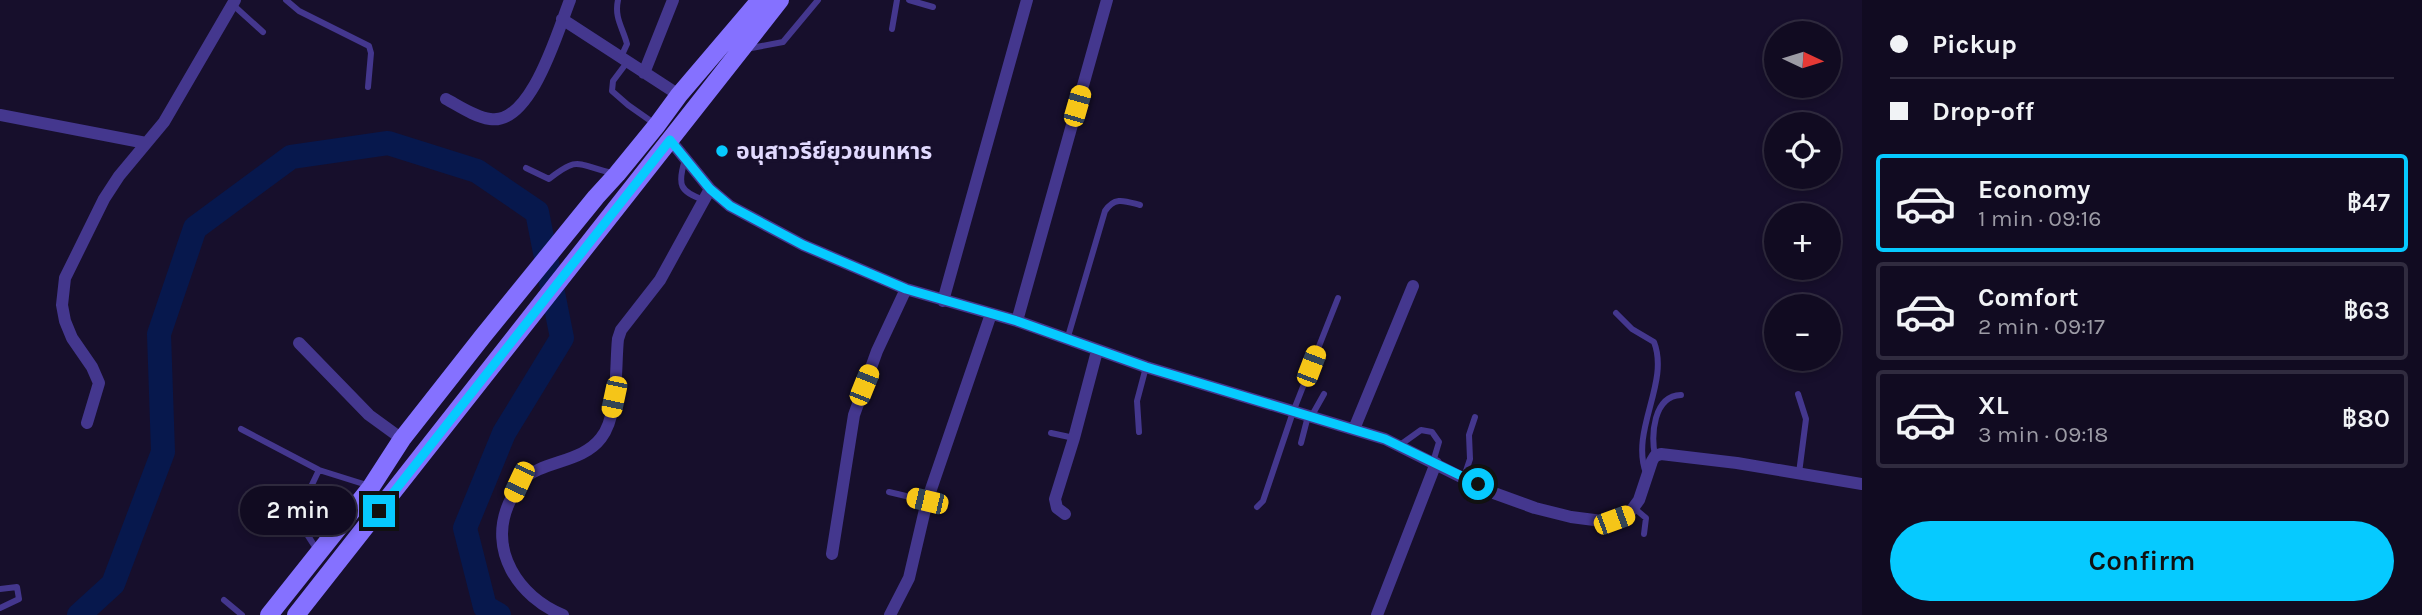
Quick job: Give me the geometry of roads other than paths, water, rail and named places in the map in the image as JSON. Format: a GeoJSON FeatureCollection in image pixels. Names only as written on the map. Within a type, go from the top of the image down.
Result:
{"type":"FeatureCollection","features":[{"type":"Feature","properties":{"kind":"main road"},"geometry":{"type":"LineString","coordinates":[[269,615],[370,487],[402,439],[483,336],[657,125],[679,94],[760,0]]}},
{"type":"Feature","properties":{"kind":"main road"},"geometry":{"type":"LineString","coordinates":[[296,615],[780,0]]}},
{"type":"Feature","properties":{"kind":"street"},"geometry":{"type":"LineString","coordinates":[[446,99],[491,120],[513,114],[538,80],[570,0]]}},
{"type":"Feature","properties":{"kind":"street"},"geometry":{"type":"LineString","coordinates":[[644,73],[673,0]]}},
{"type":"Feature","properties":{"kind":"street"},"geometry":{"type":"LineString","coordinates":[[943,301],[1027,0]]}},
{"type":"Feature","properties":{"kind":"street"},"geometry":{"type":"LineString","coordinates":[[1017,321],[1107,0]]}},
{"type":"Feature","properties":{"kind":"street"},"geometry":{"type":"LineString","coordinates":[[88,423],[99,383],[65,321],[62,305],[65,278],[104,199],[164,122],[233,2]]}},
{"type":"Feature","properties":{"kind":"street"},"geometry":{"type":"LineString","coordinates":[[562,19],[679,94]]}},
{"type":"Feature","properties":{"kind":"street"},"geometry":{"type":"LineString","coordinates":[[0,115],[146,143]]}},
{"type":"Feature","properties":{"kind":"street"},"geometry":{"type":"LineString","coordinates":[[670,140],[707,195],[791,239],[906,289],[1017,321],[1146,367],[1354,429],[1399,446],[1501,495],[1571,517],[1602,521],[1628,515],[1634,508],[1655,456],[1673,455],[1862,484]]}},
{"type":"Feature","properties":{"kind":"street"},"geometry":{"type":"LineString","coordinates":[[562,615],[528,593],[509,567],[502,549],[505,513],[519,482],[532,473],[572,458],[603,437],[614,397],[621,330],[660,280],[707,195]]}},
{"type":"Feature","properties":{"kind":"street"},"geometry":{"type":"LineString","coordinates":[[1354,429],[1413,286]]}},
{"type":"Feature","properties":{"kind":"street"},"geometry":{"type":"LineString","coordinates":[[832,554],[854,415],[877,351],[906,289]]}},
{"type":"Feature","properties":{"kind":"street"},"geometry":{"type":"LineString","coordinates":[[890,615],[909,578],[927,501],[991,314]]}},
{"type":"Feature","properties":{"kind":"street"},"geometry":{"type":"LineString","coordinates":[[299,343],[369,415],[402,439]]}},
{"type":"Feature","properties":{"kind":"street"},"geometry":{"type":"LineString","coordinates":[[1065,514],[1057,508],[1055,499],[1097,351]]}},
{"type":"Feature","properties":{"kind":"street"},"geometry":{"type":"LineString","coordinates":[[1377,615],[1434,462]]}},
{"type":"Feature","properties":{"kind":"lane"},"geometry":{"type":"LineString","coordinates":[[286,0],[299,11],[369,46],[371,52],[368,87]]}},
{"type":"Feature","properties":{"kind":"lane"},"geometry":{"type":"LineString","coordinates":[[618,0],[618,22],[627,44],[625,59],[613,81],[612,91],[628,106],[657,125]]}},
{"type":"Feature","properties":{"kind":"lane"},"geometry":{"type":"LineString","coordinates":[[742,49],[783,42],[818,0]]}},
{"type":"Feature","properties":{"kind":"lane"},"geometry":{"type":"LineString","coordinates":[[892,29],[897,0]]}},
{"type":"Feature","properties":{"kind":"lane"},"geometry":{"type":"LineString","coordinates":[[909,0],[933,7]]}},
{"type":"Feature","properties":{"kind":"lane"},"geometry":{"type":"LineString","coordinates":[[233,2],[263,32]]}},
{"type":"Feature","properties":{"kind":"lane"},"geometry":{"type":"LineString","coordinates":[[685,159],[680,173],[681,187],[686,192],[707,195]]}},
{"type":"Feature","properties":{"kind":"lane"},"geometry":{"type":"LineString","coordinates":[[526,168],[549,179],[561,169],[575,163],[617,174]]}},
{"type":"Feature","properties":{"kind":"lane"},"geometry":{"type":"LineString","coordinates":[[1067,340],[1105,211],[1115,200],[1140,205]]}},
{"type":"Feature","properties":{"kind":"lane"},"geometry":{"type":"LineString","coordinates":[[1256,507],[1263,501],[1293,412],[1338,298]]}},
{"type":"Feature","properties":{"kind":"lane"},"geometry":{"type":"LineString","coordinates":[[1616,313],[1632,329],[1654,342],[1656,348],[1656,376],[1642,446],[1646,473]]}},
{"type":"Feature","properties":{"kind":"lane"},"geometry":{"type":"LineString","coordinates":[[1139,432],[1137,401],[1146,367]]}},
{"type":"Feature","properties":{"kind":"lane"},"geometry":{"type":"LineString","coordinates":[[1301,443],[1309,416],[1324,394]]}},
{"type":"Feature","properties":{"kind":"lane"},"geometry":{"type":"LineString","coordinates":[[1798,394],[1807,419],[1799,474]]}},
{"type":"Feature","properties":{"kind":"lane"},"geometry":{"type":"LineString","coordinates":[[1655,456],[1654,430],[1662,402],[1668,397],[1681,396]]}},
{"type":"Feature","properties":{"kind":"lane"},"geometry":{"type":"LineString","coordinates":[[1464,477],[1470,459],[1469,435],[1475,417]]}},
{"type":"Feature","properties":{"kind":"lane"},"geometry":{"type":"LineString","coordinates":[[241,429],[319,471],[370,487]]}},
{"type":"Feature","properties":{"kind":"lane"},"geometry":{"type":"LineString","coordinates":[[1399,446],[1421,430],[1432,432],[1439,442],[1434,462]]}},
{"type":"Feature","properties":{"kind":"lane"},"geometry":{"type":"LineString","coordinates":[[1051,433],[1074,438]]}},
{"type":"Feature","properties":{"kind":"lane"},"geometry":{"type":"LineString","coordinates":[[318,551],[301,524],[300,515],[319,471]]}},
{"type":"Feature","properties":{"kind":"lane"},"geometry":{"type":"LineString","coordinates":[[889,492],[927,501]]}},
{"type":"Feature","properties":{"kind":"lane"},"geometry":{"type":"LineString","coordinates":[[308,493],[330,516],[342,521]]}},
{"type":"Feature","properties":{"kind":"lane"},"geometry":{"type":"LineString","coordinates":[[1634,508],[1646,518],[1644,534]]}},
{"type":"Feature","properties":{"kind":"lane"},"geometry":{"type":"LineString","coordinates":[[0,589],[12,586],[19,591],[19,599],[0,608]]}},
{"type":"Feature","properties":{"kind":"lane"},"geometry":{"type":"LineString","coordinates":[[224,600],[242,615]]}},
{"type":"Feature","properties":{"kind":"waterway"},"geometry":{"type":"LineString","coordinates":[[79,615],[113,584],[163,452],[159,334],[195,228],[291,157],[388,143],[477,171],[537,212],[562,338],[504,433],[465,528],[485,607],[499,615]]}},
{"type":"Feature","properties":{"kind":"place","name":"อนุสาวรีย์ยุวชนทหาร"},"geometry":{"type":"Point","coordinates":[722,151]}}]}
